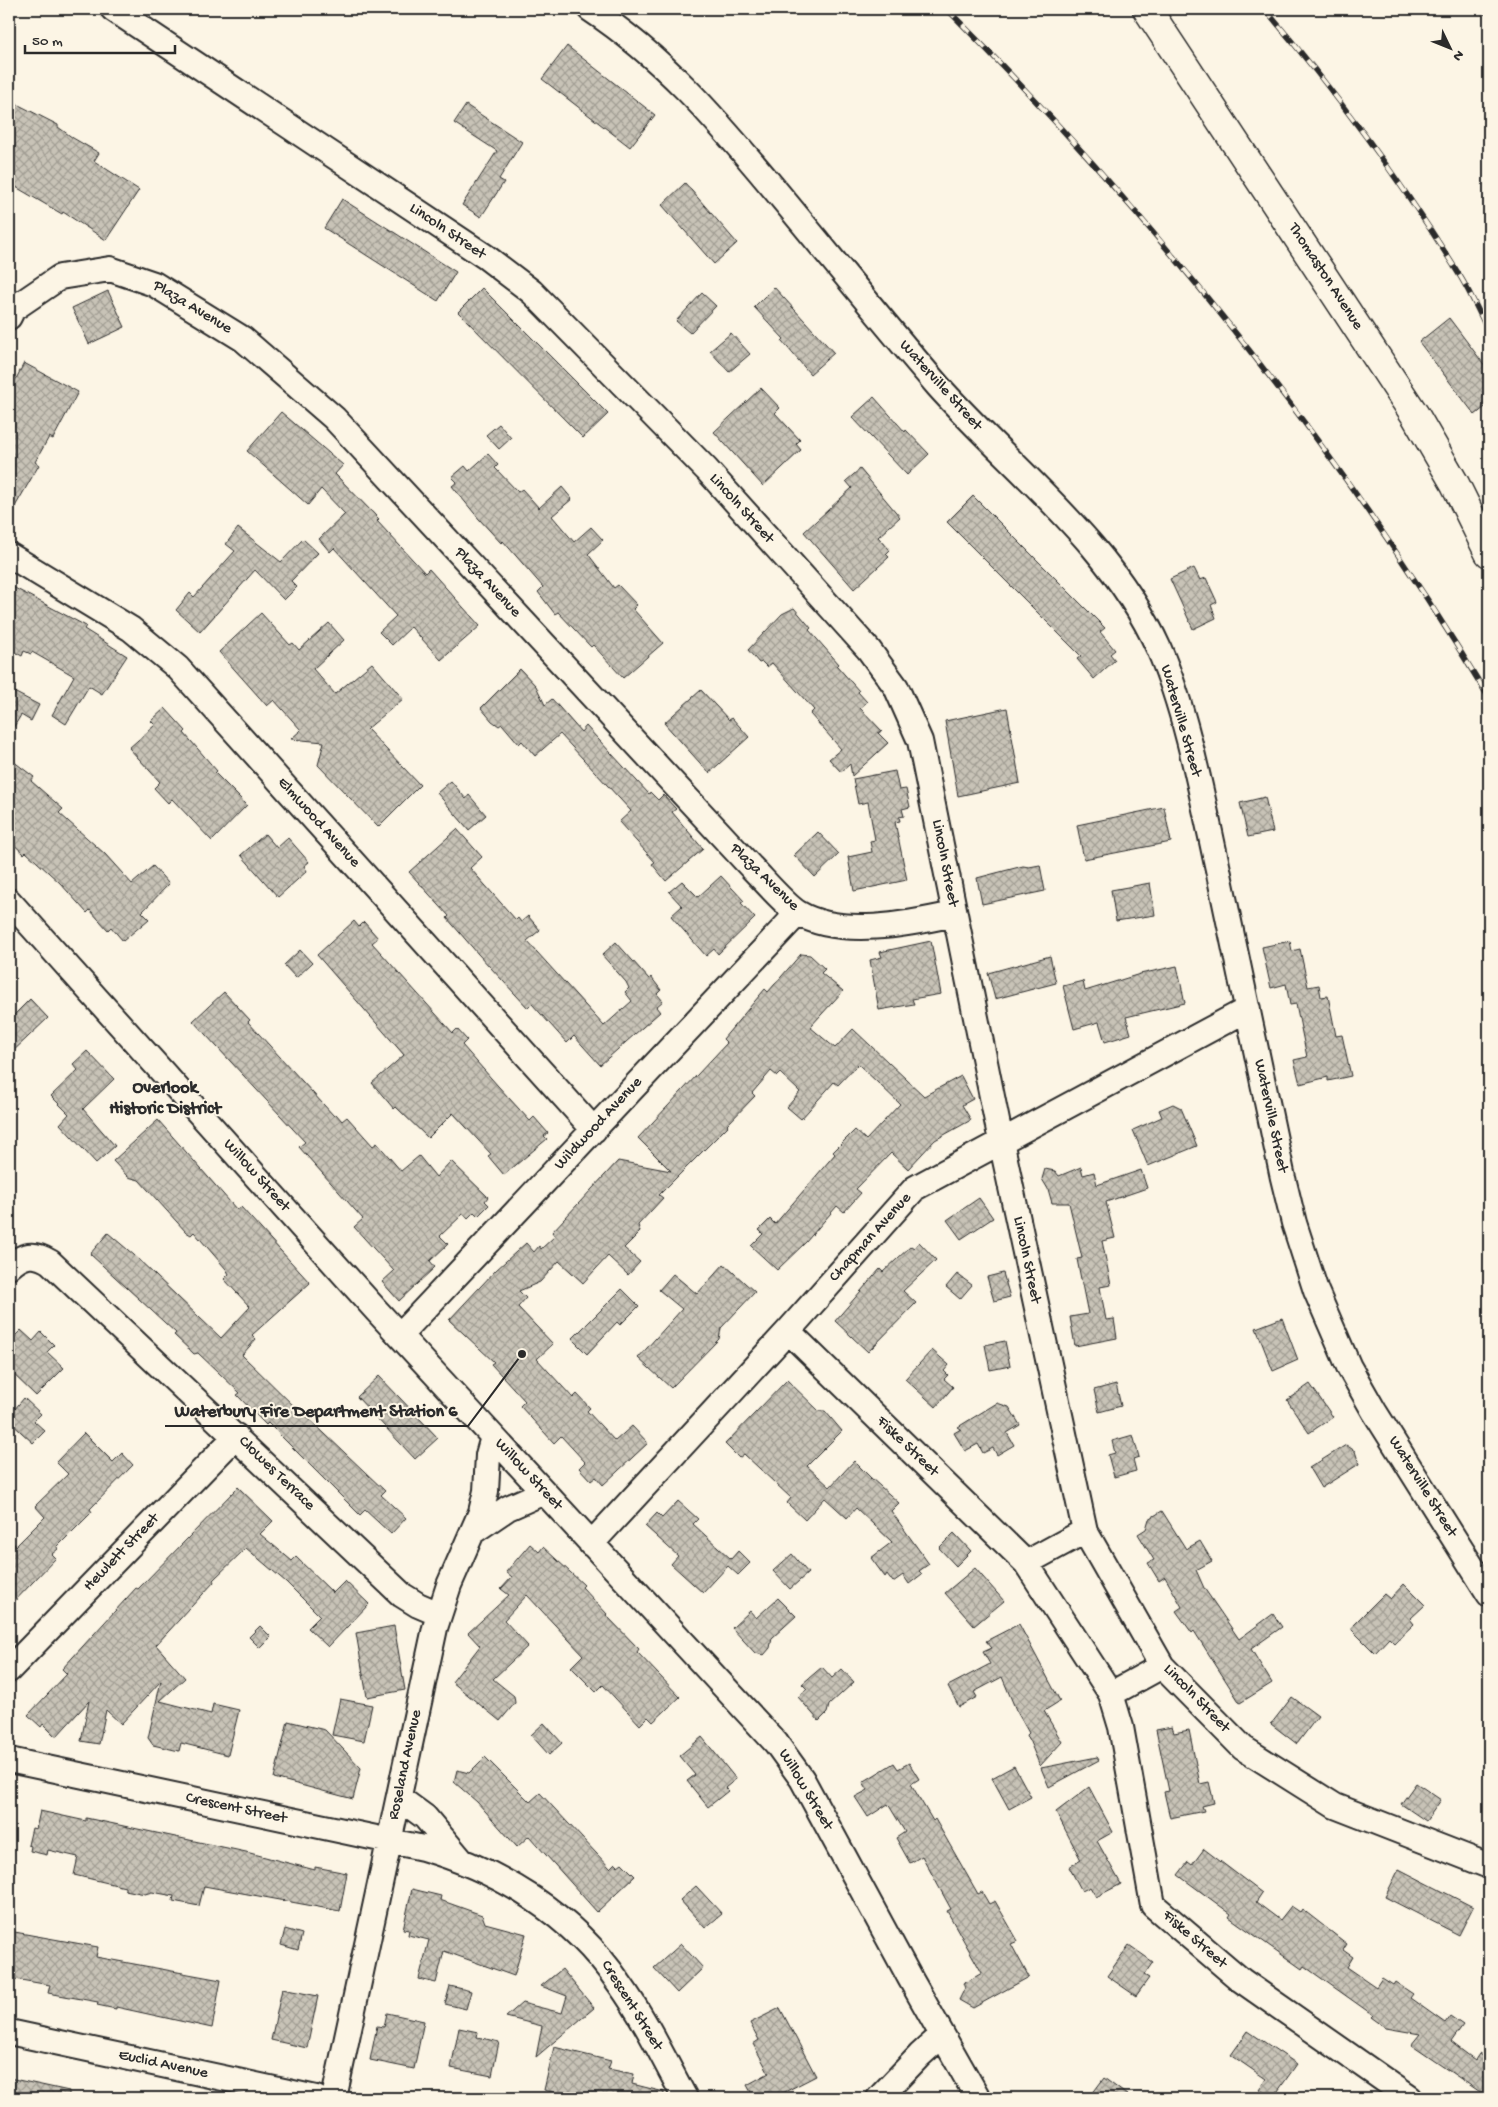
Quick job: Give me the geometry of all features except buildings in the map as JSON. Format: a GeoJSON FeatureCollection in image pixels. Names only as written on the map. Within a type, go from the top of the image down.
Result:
{"type":"FeatureCollection","features":[{"type":"Feature","properties":{"kind":"main road","name":"Thomaston Avenue"},"geometry":{"type":"LineString","coordinates":[[1147,9],[1415,415],[1455,484],[1489,553]]}},
{"type":"Feature","properties":{"kind":"street","name":"Lincoln Street"},"geometry":{"type":"LineString","coordinates":[[113,9],[486,257],[532,292],[707,470],[869,650],[896,687],[920,741],[1001,1141],[1085,1530],[1162,1666],[1243,1748],[1336,1806],[1489,1866]]}},
{"type":"Feature","properties":{"kind":"street","name":"Waterville Street"},"geometry":{"type":"LineString","coordinates":[[590,9],[649,53],[696,98],[917,361],[984,435],[1072,522],[1120,581],[1158,648],[1178,703],[1206,815],[1294,1223],[1305,1261],[1327,1319],[1349,1366],[1374,1411],[1489,1594]]}},
{"type":"Feature","properties":{"kind":"street","name":"Plaza Avenue"},"geometry":{"type":"LineString","coordinates":[[9,317],[13,309],[60,277],[110,269],[154,284],[243,339],[334,418],[751,867],[798,912],[826,924],[857,926],[908,924],[954,914]]}},
{"type":"Feature","properties":{"kind":"street","name":"Elmwood Avenue"},"geometry":{"type":"LineString","coordinates":[[9,555],[131,629],[178,668],[594,1130]]}},
{"type":"Feature","properties":{"kind":"street","name":"Willow Street"},"geometry":{"type":"LineString","coordinates":[[9,901],[493,1438],[776,1743],[802,1779],[942,2036],[978,2098]]}},
{"type":"Feature","properties":{"kind":"street","name":"Wildwood Avenue"},"geometry":{"type":"LineString","coordinates":[[400,1335],[798,912]]}},
{"type":"Feature","properties":{"kind":"street","name":"Chapman Avenue"},"geometry":{"type":"LineString","coordinates":[[591,1544],[788,1331],[916,1188],[1248,1009]]}},
{"type":"Feature","properties":{"kind":"street","name":"Clowes Terrace"},"geometry":{"type":"LineString","coordinates":[[17,1261],[37,1255],[58,1268],[402,1595],[418,1605],[439,1614]]}},
{"type":"Feature","properties":{"kind":"street","name":"Fiske Street"},"geometry":{"type":"LineString","coordinates":[[788,1331],[1026,1563],[1111,1694],[1121,1727],[1153,1904],[1241,1980],[1410,2098]]}},
{"type":"Feature","properties":{"kind":"street","name":"Hewlett Street"},"geometry":{"type":"LineString","coordinates":[[9,1670],[236,1436]]}},
{"type":"Feature","properties":{"kind":"street","name":"Roseland Avenue"},"geometry":{"type":"LineString","coordinates":[[334,2098],[439,1614],[448,1586],[474,1531],[484,1501],[488,1455],[493,1438]]}},
{"type":"Feature","properties":{"kind":"street"},"geometry":{"type":"LineString","coordinates":[[474,1531],[508,1508],[544,1492]]}},
{"type":"Feature","properties":{"kind":"street"},"geometry":{"type":"LineString","coordinates":[[1026,1563],[1085,1530]]}},
{"type":"Feature","properties":{"kind":"street"},"geometry":{"type":"LineString","coordinates":[[1111,1694],[1162,1666]]}},
{"type":"Feature","properties":{"kind":"street","name":"Crescent Street"},"geometry":{"type":"LineString","coordinates":[[9,1760],[423,1848],[462,1861],[528,1894],[555,1914],[588,1944],[629,1996],[685,2098]]}},
{"type":"Feature","properties":{"kind":"street","name":"Crescent Street"},"geometry":{"type":"LineString","coordinates":[[398,1798],[425,1817],[462,1861]]}},
{"type":"Feature","properties":{"kind":"street","name":"Euclid Avenue"},"geometry":{"type":"LineString","coordinates":[[9,2032],[316,2098]]}},
{"type":"Feature","properties":{"kind":"street"},"geometry":{"type":"LineString","coordinates":[[879,2098],[920,2055],[942,2036]]}},
{"type":"Feature","properties":{"kind":"railway"},"geometry":{"type":"LineString","coordinates":[[947,9],[1024,88],[1098,169],[1170,252],[1239,337],[1306,424],[1369,513],[1431,604],[1489,698]]}},
{"type":"Feature","properties":{"kind":"railway"},"geometry":{"type":"LineString","coordinates":[[1265,9],[1343,106],[1392,172],[1460,276],[1489,333]]}},
{"type":"Feature","properties":{"kind":"railway"},"geometry":{"type":"LineString","coordinates":[[1475,9],[1489,13]]}},
{"type":"Feature","properties":{"kind":"place","name":"Waterbury Fire Department Station 6"},"geometry":{"type":"Point","coordinates":[522,1354]}},
{"type":"Feature","properties":{"kind":"district","name":"Overlook Historic District"},"geometry":{"type":"Point","coordinates":[165,1098]}}]}
